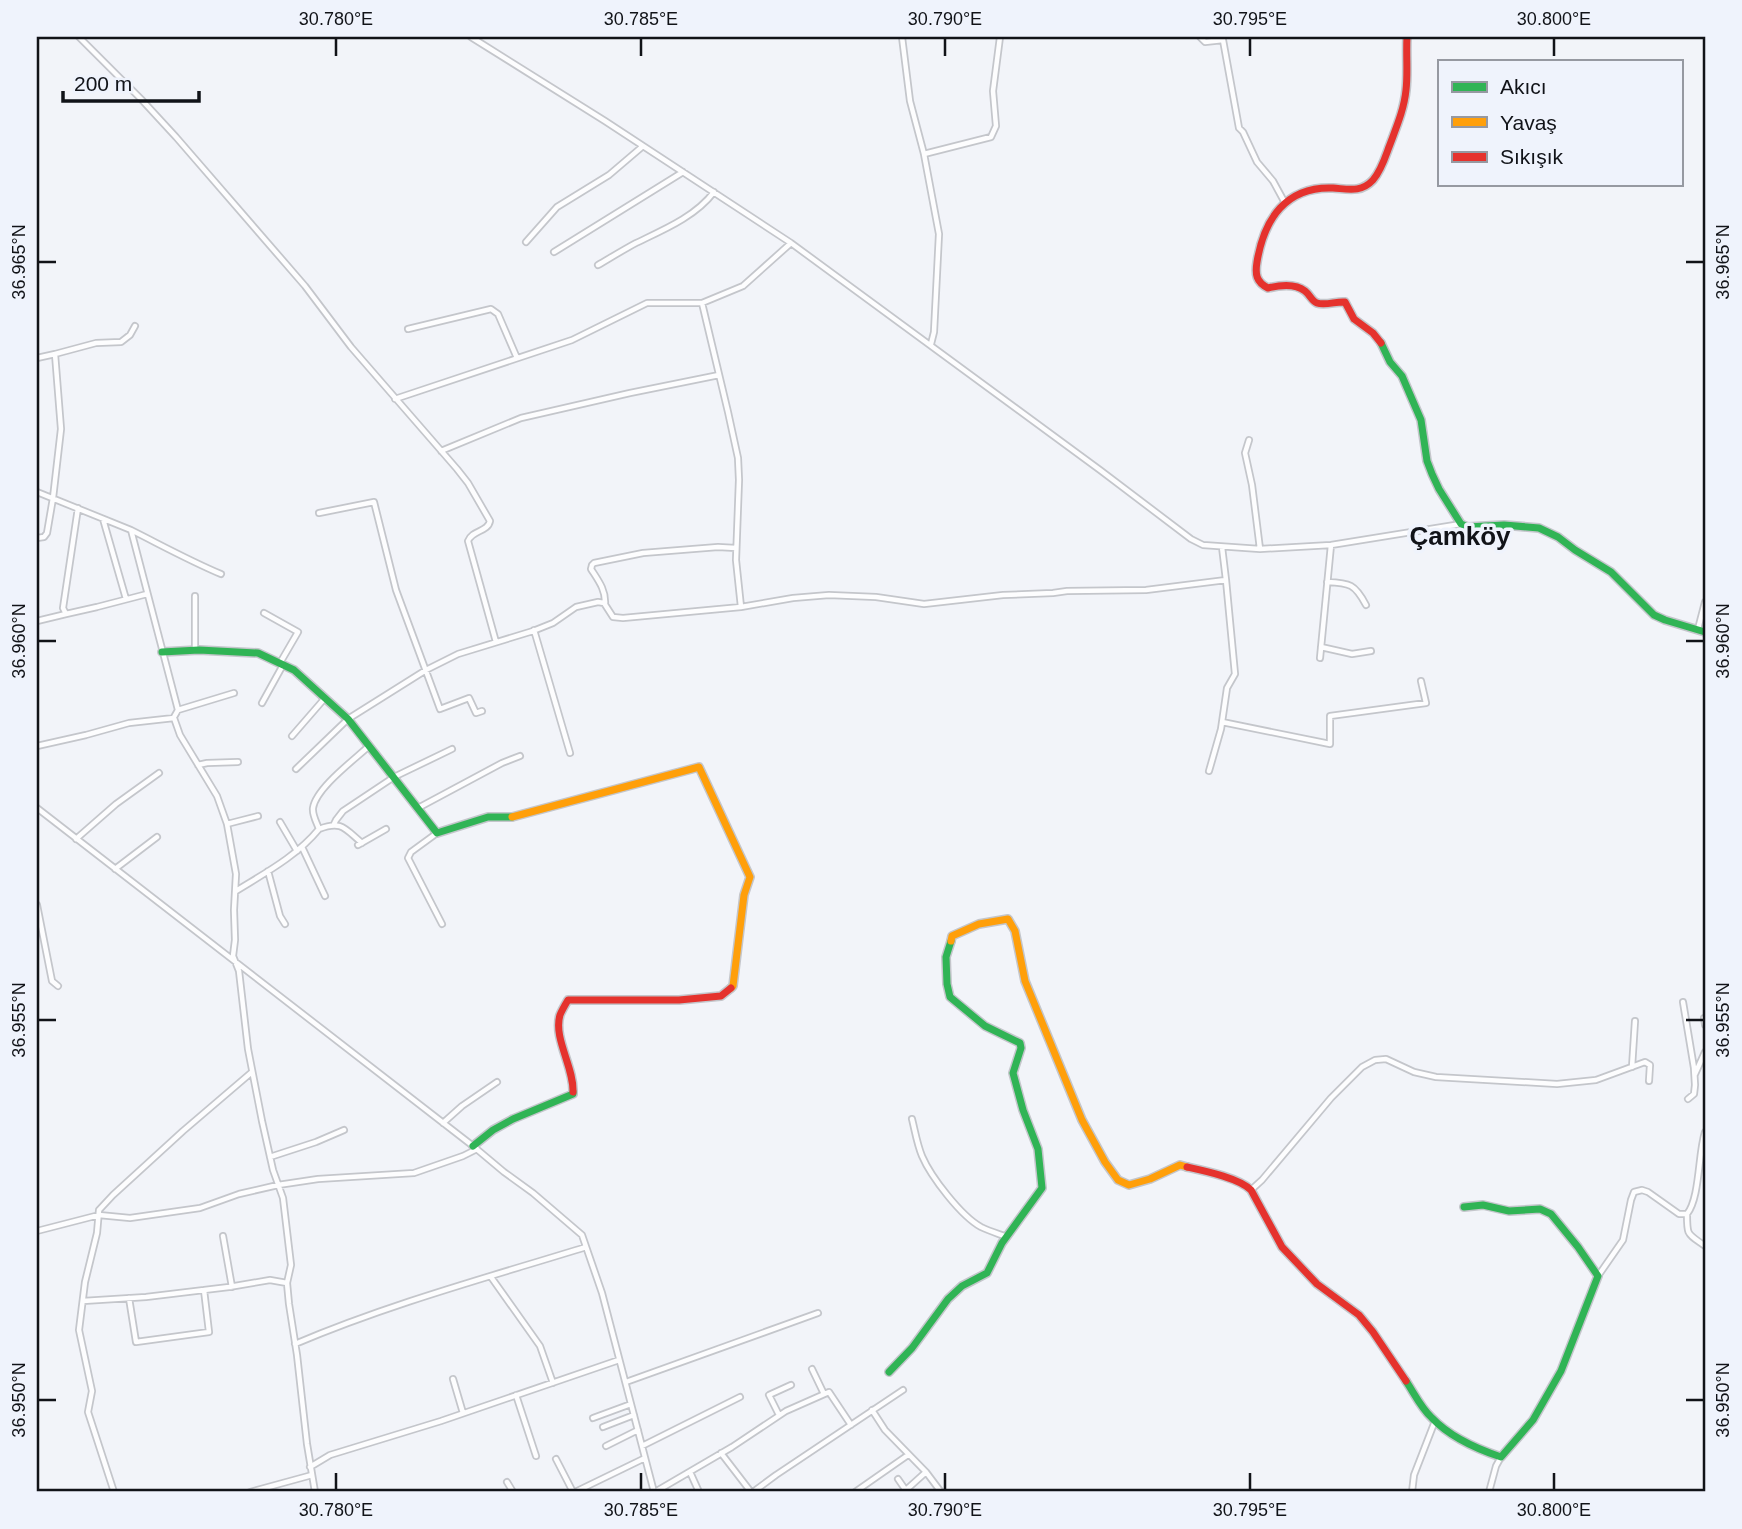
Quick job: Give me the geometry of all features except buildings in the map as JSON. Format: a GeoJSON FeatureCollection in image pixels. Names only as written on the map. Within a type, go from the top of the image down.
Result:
{"type":"FeatureCollection","features":[{"type":"Feature","properties":{"kind":"street"},"geometry":{"type":"LineString","coordinates":[[79,37],[184,147],[305,286],[351,347],[468,483],[490,521],[488,527],[471,534],[468,541],[496,642]]}},
{"type":"Feature","properties":{"kind":"street"},"geometry":{"type":"LineString","coordinates":[[471,37],[791,243],[1191,539],[1203,545],[1260,550],[1331,545],[1461,524],[1468,527],[1504,525],[1539,528],[1558,537],[1611,572],[1654,615],[1665,620],[1702,630],[1705,602]]}},
{"type":"Feature","properties":{"kind":"street"},"geometry":{"type":"LineString","coordinates":[[901,37],[910,102],[924,155],[939,233],[931,345]]}},
{"type":"Feature","properties":{"kind":"street"},"geometry":{"type":"LineString","coordinates":[[924,155],[992,137],[996,126],[993,91],[1000,37]]}},
{"type":"Feature","properties":{"kind":"street"},"geometry":{"type":"LineString","coordinates":[[1200,37],[1205,42],[1223,40],[1238,128],[1243,132],[1257,162],[1273,181],[1284,203]]}},
{"type":"Feature","properties":{"kind":"street"},"geometry":{"type":"LineString","coordinates":[[1407,37],[1403,109],[1375,179],[1363,189],[1312,189],[1280,206],[1259,247],[1256,278],[1268,288],[1279,285],[1296,286],[1320,304],[1345,302],[1354,318],[1380,341],[1390,362],[1402,376],[1421,420],[1427,461],[1432,474],[1461,524]]}},
{"type":"Feature","properties":{"kind":"street"},"geometry":{"type":"LineString","coordinates":[[526,242],[562,203],[609,175],[643,146]]}},
{"type":"Feature","properties":{"kind":"street"},"geometry":{"type":"LineString","coordinates":[[554,252],[683,172]]}},
{"type":"Feature","properties":{"kind":"street"},"geometry":{"type":"LineString","coordinates":[[598,265],[668,228],[702,205],[714,192]]}},
{"type":"Feature","properties":{"kind":"street"},"geometry":{"type":"LineString","coordinates":[[395,399],[572,340],[647,303],[702,303],[743,286],[791,243]]}},
{"type":"Feature","properties":{"kind":"street"},"geometry":{"type":"LineString","coordinates":[[702,303],[738,458],[736,548],[741,607]]}},
{"type":"Feature","properties":{"kind":"street"},"geometry":{"type":"LineString","coordinates":[[408,329],[491,309],[498,314],[517,358]]}},
{"type":"Feature","properties":{"kind":"street"},"geometry":{"type":"LineString","coordinates":[[37,358],[96,343],[121,342],[130,335],[135,326]]}},
{"type":"Feature","properties":{"kind":"street"},"geometry":{"type":"LineString","coordinates":[[37,538],[44,537],[47,533],[61,429],[55,354]]}},
{"type":"Feature","properties":{"kind":"street"},"geometry":{"type":"LineString","coordinates":[[441,451],[521,418],[719,375]]}},
{"type":"Feature","properties":{"kind":"street"},"geometry":{"type":"LineString","coordinates":[[1249,440],[1245,453],[1260,550]]}},
{"type":"Feature","properties":{"kind":"street"},"geometry":{"type":"LineString","coordinates":[[37,492],[131,530],[189,561],[221,574]]}},
{"type":"Feature","properties":{"kind":"street"},"geometry":{"type":"LineString","coordinates":[[319,513],[374,502],[397,590],[440,709],[469,698],[476,713],[482,711]]}},
{"type":"Feature","properties":{"kind":"street"},"geometry":{"type":"LineString","coordinates":[[66,614],[63,608],[78,509]]}},
{"type":"Feature","properties":{"kind":"street"},"geometry":{"type":"LineString","coordinates":[[103,518],[126,599]]}},
{"type":"Feature","properties":{"kind":"street"},"geometry":{"type":"LineString","coordinates":[[131,530],[178,710],[174,718],[180,736],[216,796],[228,824],[236,874],[233,948],[239,971],[252,1071],[270,1157],[283,1198],[291,1265],[287,1283],[315,1492]]}},
{"type":"Feature","properties":{"kind":"street"},"geometry":{"type":"LineString","coordinates":[[1320,658],[1331,545]]}},
{"type":"Feature","properties":{"kind":"street"},"geometry":{"type":"LineString","coordinates":[[1209,771],[1222,722],[1227,688],[1236,674],[1222,547]]}},
{"type":"Feature","properties":{"kind":"street"},"geometry":{"type":"LineString","coordinates":[[736,548],[643,553],[594,563],[591,569],[605,594],[605,604],[613,617],[623,618],[741,607],[829,595],[876,597],[924,604],[1003,595],[1146,590],[1226,580]]}},
{"type":"Feature","properties":{"kind":"street"},"geometry":{"type":"LineString","coordinates":[[1327,582],[1352,585],[1366,605]]}},
{"type":"Feature","properties":{"kind":"street"},"geometry":{"type":"LineString","coordinates":[[37,621],[147,594]]}},
{"type":"Feature","properties":{"kind":"street"},"geometry":{"type":"LineString","coordinates":[[195,596],[195,650]]}},
{"type":"Feature","properties":{"kind":"street"},"geometry":{"type":"LineString","coordinates":[[296,769],[348,719],[426,670],[458,654],[534,630],[553,622],[576,607],[598,602],[605,604]]}},
{"type":"Feature","properties":{"kind":"street"},"geometry":{"type":"LineString","coordinates":[[262,703],[298,632],[264,613]]}},
{"type":"Feature","properties":{"kind":"street"},"geometry":{"type":"LineString","coordinates":[[534,630],[570,752]]}},
{"type":"Feature","properties":{"kind":"street"},"geometry":{"type":"LineString","coordinates":[[1321,648],[1352,654],[1371,652]]}},
{"type":"Feature","properties":{"kind":"street"},"geometry":{"type":"LineString","coordinates":[[162,652],[195,650],[257,653],[294,670],[348,719],[437,833]]}},
{"type":"Feature","properties":{"kind":"street"},"geometry":{"type":"LineString","coordinates":[[1222,722],[1331,744],[1331,716],[1426,703],[1421,681]]}},
{"type":"Feature","properties":{"kind":"street"},"geometry":{"type":"LineString","coordinates":[[178,710],[234,693]]}},
{"type":"Feature","properties":{"kind":"street"},"geometry":{"type":"LineString","coordinates":[[292,736],[325,698]]}},
{"type":"Feature","properties":{"kind":"street"},"geometry":{"type":"LineString","coordinates":[[37,746],[86,736],[129,723],[174,718]]}},
{"type":"Feature","properties":{"kind":"street"},"geometry":{"type":"LineString","coordinates":[[319,829],[313,814],[318,794],[370,746]]}},
{"type":"Feature","properties":{"kind":"street"},"geometry":{"type":"LineString","coordinates":[[334,824],[342,811],[394,777],[452,749]]}},
{"type":"Feature","properties":{"kind":"street"},"geometry":{"type":"LineString","coordinates":[[418,808],[520,755]]}},
{"type":"Feature","properties":{"kind":"street"},"geometry":{"type":"LineString","coordinates":[[198,765],[207,762],[238,762]]}},
{"type":"Feature","properties":{"kind":"street"},"geometry":{"type":"LineString","coordinates":[[37,1231],[99,1215],[130,1218],[200,1208],[239,1194],[278,1185],[318,1179],[414,1173],[463,1156],[493,1130],[573,1094],[572,1074],[560,1033],[559,1017],[568,1000],[679,1000],[721,996],[733,986],[744,895],[750,877],[699,767],[510,818],[488,817],[437,833],[411,852],[408,858],[442,924]]}},
{"type":"Feature","properties":{"kind":"street"},"geometry":{"type":"LineString","coordinates":[[76,839],[116,804],[159,774]]}},
{"type":"Feature","properties":{"kind":"street"},"geometry":{"type":"LineString","coordinates":[[37,808],[475,1147],[582,1235],[626,1382],[654,1492],[721,1454],[779,1415],[829,1392],[851,1425]]}},
{"type":"Feature","properties":{"kind":"street"},"geometry":{"type":"LineString","coordinates":[[228,824],[258,816]]}},
{"type":"Feature","properties":{"kind":"street"},"geometry":{"type":"LineString","coordinates":[[280,822],[299,849],[325,896]]}},
{"type":"Feature","properties":{"kind":"street"},"geometry":{"type":"LineString","coordinates":[[235,891],[299,849],[319,829],[334,824],[341,826],[360,844],[386,829]]}},
{"type":"Feature","properties":{"kind":"street"},"geometry":{"type":"LineString","coordinates":[[115,869],[157,837]]}},
{"type":"Feature","properties":{"kind":"street"},"geometry":{"type":"LineString","coordinates":[[268,871],[279,916],[285,924]]}},
{"type":"Feature","properties":{"kind":"street"},"geometry":{"type":"LineString","coordinates":[[37,905],[39,928],[52,981],[58,986]]}},
{"type":"Feature","properties":{"kind":"street"},"geometry":{"type":"LineString","coordinates":[[889,1371],[912,1348],[948,1299],[962,1286],[987,1273],[1002,1243],[1042,1188],[1038,1150],[1013,1073],[1021,1048],[1020,1043],[985,1026],[950,997],[947,984],[946,957],[952,936],[981,922],[1008,919],[1014,931],[1025,981],[1082,1120],[1118,1180],[1129,1185],[1180,1165],[1247,1185],[1282,1247],[1317,1284],[1359,1315],[1430,1417],[1442,1428],[1501,1457]]}},
{"type":"Feature","properties":{"kind":"street"},"geometry":{"type":"LineString","coordinates":[[1683,1002],[1695,1074],[1693,1094],[1688,1099]]}},
{"type":"Feature","properties":{"kind":"street"},"geometry":{"type":"LineString","coordinates":[[1704,1018],[1705,1025]]}},
{"type":"Feature","properties":{"kind":"street"},"geometry":{"type":"LineString","coordinates":[[1632,1067],[1634,1021]]}},
{"type":"Feature","properties":{"kind":"street"},"geometry":{"type":"LineString","coordinates":[[1695,1074],[1705,1052]]}},
{"type":"Feature","properties":{"kind":"street"},"geometry":{"type":"LineString","coordinates":[[1251,1190],[1348,1080],[1375,1060],[1384,1059],[1414,1072],[1445,1078],[1557,1084],[1596,1080],[1645,1062],[1650,1067],[1649,1082]]}},
{"type":"Feature","properties":{"kind":"street"},"geometry":{"type":"LineString","coordinates":[[114,1492],[88,1412],[92,1391],[79,1330],[99,1210],[252,1071]]}},
{"type":"Feature","properties":{"kind":"street"},"geometry":{"type":"LineString","coordinates":[[443,1123],[462,1105],[498,1082]]}},
{"type":"Feature","properties":{"kind":"street"},"geometry":{"type":"LineString","coordinates":[[912,1119],[922,1157],[947,1194],[981,1227],[1007,1237]]}},
{"type":"Feature","properties":{"kind":"street"},"geometry":{"type":"LineString","coordinates":[[270,1157],[344,1130]]}},
{"type":"Feature","properties":{"kind":"street"},"geometry":{"type":"LineString","coordinates":[[1705,1132],[1694,1200],[1687,1214],[1687,1231],[1705,1245]]}},
{"type":"Feature","properties":{"kind":"street"},"geometry":{"type":"LineString","coordinates":[[1489,1492],[1501,1457],[1533,1419],[1561,1371],[1598,1276],[1623,1240],[1634,1192],[1648,1192],[1679,1214],[1687,1214]]}},
{"type":"Feature","properties":{"kind":"street"},"geometry":{"type":"LineString","coordinates":[[1464,1207],[1483,1205],[1509,1211],[1540,1209],[1551,1214],[1598,1276]]}},
{"type":"Feature","properties":{"kind":"street"},"geometry":{"type":"LineString","coordinates":[[223,1236],[232,1287]]}},
{"type":"Feature","properties":{"kind":"street"},"geometry":{"type":"LineString","coordinates":[[295,1344],[339,1325],[434,1293],[586,1247]]}},
{"type":"Feature","properties":{"kind":"street"},"geometry":{"type":"LineString","coordinates":[[491,1277],[540,1346],[553,1383]]}},
{"type":"Feature","properties":{"kind":"street"},"geometry":{"type":"LineString","coordinates":[[83,1301],[232,1287],[270,1280],[287,1283]]}},
{"type":"Feature","properties":{"kind":"street"},"geometry":{"type":"LineString","coordinates":[[128,1298],[136,1342],[209,1332],[204,1290]]}},
{"type":"Feature","properties":{"kind":"street"},"geometry":{"type":"LineString","coordinates":[[626,1382],[818,1313]]}},
{"type":"Feature","properties":{"kind":"street"},"geometry":{"type":"LineString","coordinates":[[310,1467],[330,1455],[619,1360]]}},
{"type":"Feature","properties":{"kind":"street"},"geometry":{"type":"LineString","coordinates":[[812,1368],[824,1394]]}},
{"type":"Feature","properties":{"kind":"street"},"geometry":{"type":"LineString","coordinates":[[453,1379],[463,1413]]}},
{"type":"Feature","properties":{"kind":"street"},"geometry":{"type":"LineString","coordinates":[[779,1415],[769,1395],[791,1385]]}},
{"type":"Feature","properties":{"kind":"street"},"geometry":{"type":"LineString","coordinates":[[721,1454],[752,1492],[903,1390]]}},
{"type":"Feature","properties":{"kind":"street"},"geometry":{"type":"LineString","coordinates":[[516,1395],[536,1456]]}},
{"type":"Feature","properties":{"kind":"street"},"geometry":{"type":"LineString","coordinates":[[642,1446],[740,1397]]}},
{"type":"Feature","properties":{"kind":"street"},"geometry":{"type":"LineString","coordinates":[[593,1418],[631,1404]]}},
{"type":"Feature","properties":{"kind":"street"},"geometry":{"type":"LineString","coordinates":[[872,1410],[885,1430],[942,1492]]}},
{"type":"Feature","properties":{"kind":"street"},"geometry":{"type":"LineString","coordinates":[[603,1427],[634,1415]]}},
{"type":"Feature","properties":{"kind":"street"},"geometry":{"type":"LineString","coordinates":[[1412,1492],[1414,1475],[1435,1421]]}},
{"type":"Feature","properties":{"kind":"street"},"geometry":{"type":"LineString","coordinates":[[606,1446],[638,1430]]}},
{"type":"Feature","properties":{"kind":"street"},"geometry":{"type":"LineString","coordinates":[[855,1492],[908,1455]]}},
{"type":"Feature","properties":{"kind":"street"},"geometry":{"type":"LineString","coordinates":[[556,1459],[574,1492],[645,1458]]}},
{"type":"Feature","properties":{"kind":"street"},"geometry":{"type":"LineString","coordinates":[[690,1472],[699,1492]]}},
{"type":"Feature","properties":{"kind":"street"},"geometry":{"type":"LineString","coordinates":[[898,1479],[906,1491],[926,1472]]}},
{"type":"Feature","properties":{"kind":"street"},"geometry":{"type":"LineString","coordinates":[[250,1492],[312,1475]]}},
{"type":"Feature","properties":{"kind":"street"},"geometry":{"type":"LineString","coordinates":[[507,1482],[513,1492]]}},
{"type":"Feature","properties":{"kind":"traffic: fast"},"geometry":{"type":"LineString","coordinates":[[1381,343],[1390,362],[1402,376],[1421,420],[1427,461],[1432,474],[1461,524],[1468,527],[1504,525],[1539,528],[1558,537],[1611,572],[1654,615],[1705,632]]}},
{"type":"Feature","properties":{"kind":"traffic: fast"},"geometry":{"type":"LineString","coordinates":[[162,652],[199,650],[258,653],[294,670],[348,719],[437,833],[488,817],[512,817]]}},
{"type":"Feature","properties":{"kind":"traffic: fast"},"geometry":{"type":"LineString","coordinates":[[889,1372],[912,1348],[948,1299],[962,1286],[987,1273],[1002,1243],[1042,1188],[1038,1149],[1013,1073],[1021,1048],[1020,1043],[985,1026],[950,997],[946,957],[951,941]]}},
{"type":"Feature","properties":{"kind":"traffic: fast"},"geometry":{"type":"LineString","coordinates":[[473,1146],[513,1119],[573,1092]]}},
{"type":"Feature","properties":{"kind":"traffic: fast"},"geometry":{"type":"LineString","coordinates":[[1406,1381],[1424,1410],[1439,1425],[1464,1442],[1501,1457],[1533,1420],[1561,1371],[1598,1276],[1551,1214],[1540,1209],[1509,1211],[1483,1205],[1464,1207]]}},
{"type":"Feature","properties":{"kind":"traffic: slow"},"geometry":{"type":"LineString","coordinates":[[512,817],[699,767],[750,877],[744,895],[731,988]]}},
{"type":"Feature","properties":{"kind":"traffic: slow"},"geometry":{"type":"LineString","coordinates":[[951,941],[952,936],[979,924],[1008,919],[1015,931],[1025,981],[1082,1120],[1118,1180],[1129,1185],[1180,1165],[1187,1167]]}},
{"type":"Feature","properties":{"kind":"traffic: jam"},"geometry":{"type":"LineString","coordinates":[[1381,343],[1373,333],[1354,319],[1345,302],[1317,303],[1301,288],[1292,286],[1268,288],[1259,280],[1256,266],[1265,232],[1280,208],[1290,199],[1317,189],[1359,189],[1368,184],[1381,169],[1403,105],[1407,84],[1407,37]]}},
{"type":"Feature","properties":{"kind":"traffic: jam"},"geometry":{"type":"LineString","coordinates":[[573,1092],[559,1033],[560,1015],[568,1000],[679,1000],[721,996],[731,988]]}},
{"type":"Feature","properties":{"kind":"traffic: jam"},"geometry":{"type":"LineString","coordinates":[[1187,1167],[1230,1179],[1251,1190],[1282,1247],[1317,1284],[1359,1315],[1406,1381]]}},
{"type":"Feature","properties":{"kind":"district","name":"Çamköy"},"geometry":{"type":"Point","coordinates":[1460,536]}}]}
